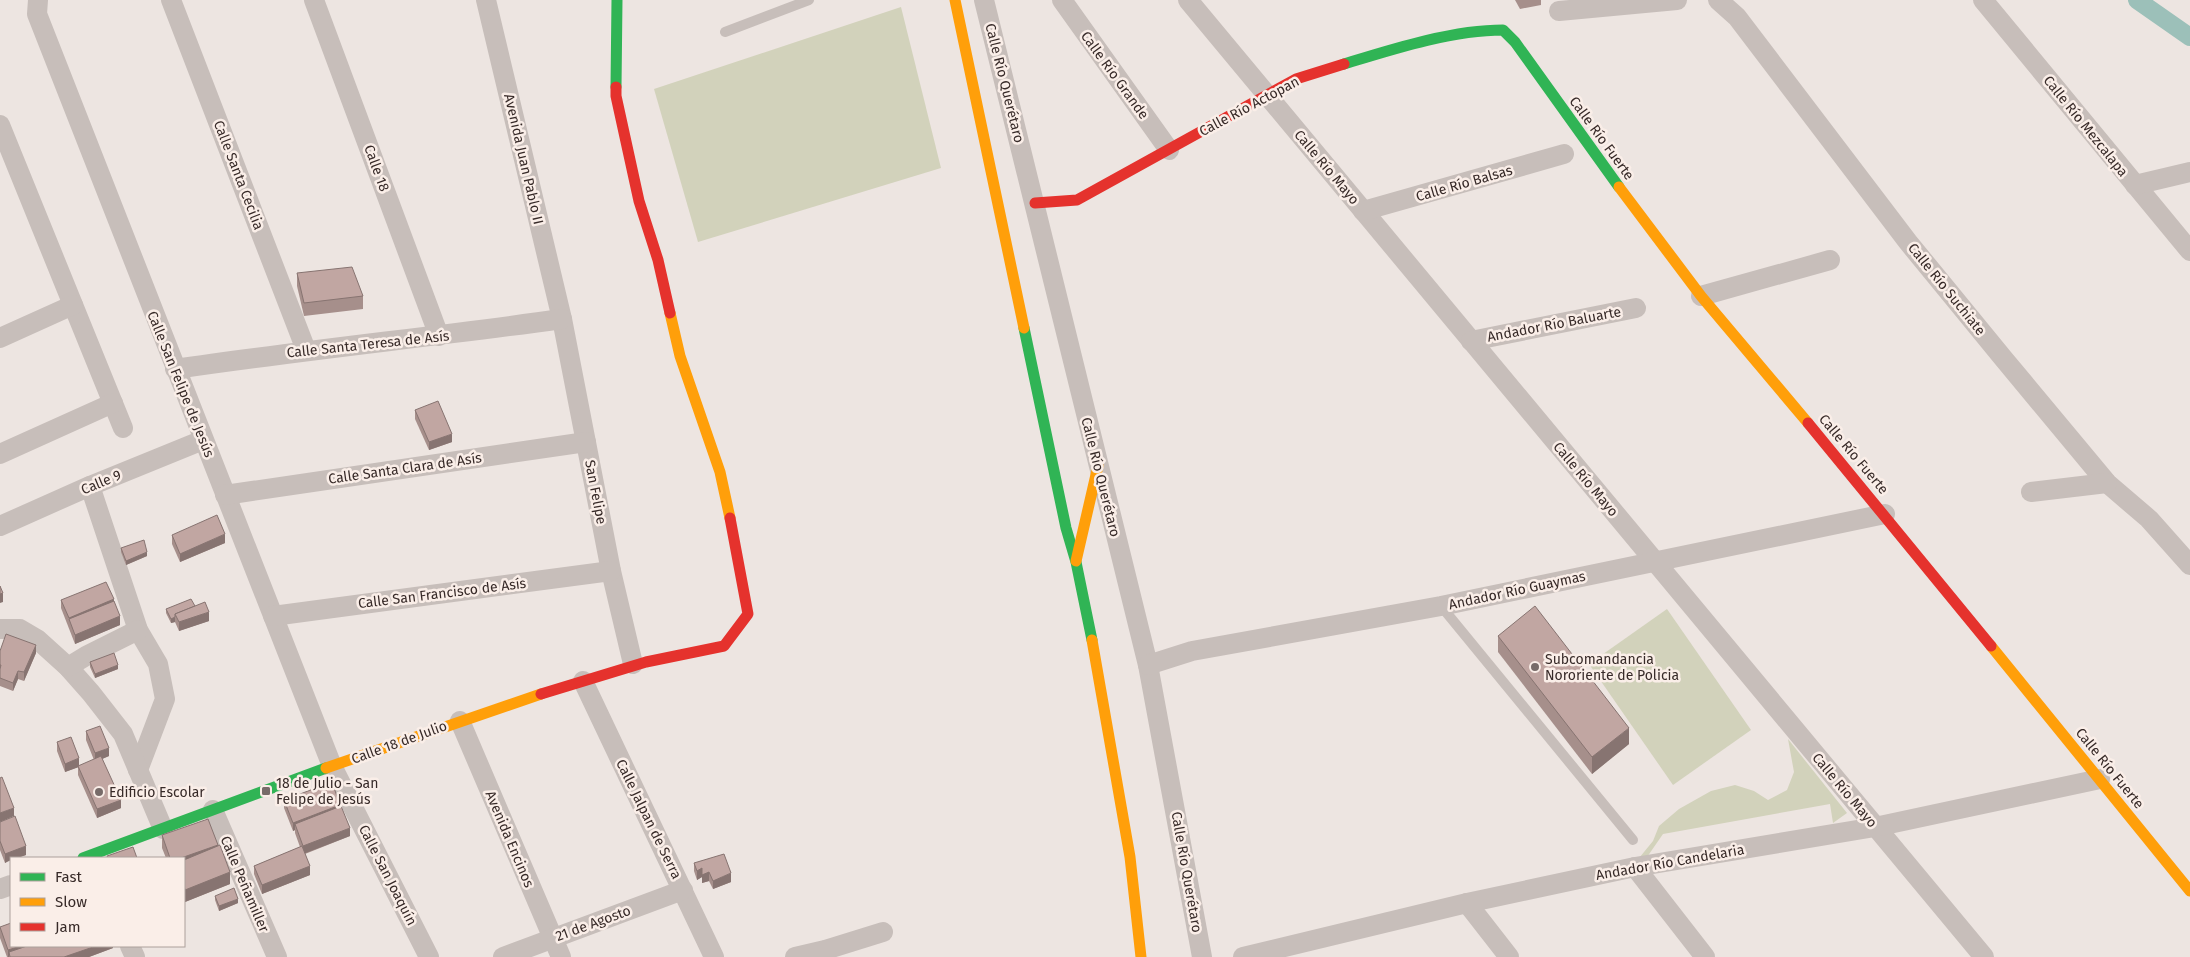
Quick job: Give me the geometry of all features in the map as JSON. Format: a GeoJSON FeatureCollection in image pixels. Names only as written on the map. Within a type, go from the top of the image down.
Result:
{"type":"FeatureCollection","features":[{"type":"Feature","properties":{"kind":"street","name":"Calle San Felipe de Jesús"},"geometry":{"type":"LineString","coordinates":[[38,0],[37,14],[332,766]]}},
{"type":"Feature","properties":{"kind":"street","name":"Calle Santa Cecilia"},"geometry":{"type":"LineString","coordinates":[[171,0],[306,350]]}},
{"type":"Feature","properties":{"kind":"street","name":"Calle 18"},"geometry":{"type":"LineString","coordinates":[[314,0],[440,336]]}},
{"type":"Feature","properties":{"kind":"street","name":"Avenida Juan Pablo II"},"geometry":{"type":"LineString","coordinates":[[486,0],[562,318]]}},
{"type":"Feature","properties":{"kind":"street","name":"Calle 18 de Julio"},"geometry":{"type":"LineString","coordinates":[[89,857],[460,720],[633,664],[684,652],[724,646],[748,614],[720,472],[680,356],[658,260],[639,201],[616,96],[617,0]]}},
{"type":"Feature","properties":{"kind":"street"},"geometry":{"type":"LineString","coordinates":[[955,0],[1066,528],[1076,562],[1097,663],[1130,857],[1141,957]]}},
{"type":"Feature","properties":{"kind":"street","name":"Calle Río Querétaro"},"geometry":{"type":"LineString","coordinates":[[984,0],[1148,665],[1202,957]]}},
{"type":"Feature","properties":{"kind":"street","name":"Calle Río Grande"},"geometry":{"type":"LineString","coordinates":[[1062,0],[1169,150]]}},
{"type":"Feature","properties":{"kind":"street","name":"Calle Río Mayo"},"geometry":{"type":"LineString","coordinates":[[1188,0],[1984,957]]}},
{"type":"Feature","properties":{"kind":"street"},"geometry":{"type":"LineString","coordinates":[[1559,12],[1677,0]]}},
{"type":"Feature","properties":{"kind":"street","name":"Calle Río Suchiate"},"geometry":{"type":"LineString","coordinates":[[1718,0],[1737,17],[1908,242],[2107,482],[2149,519],[2190,565]]}},
{"type":"Feature","properties":{"kind":"street","name":"Calle Río Mezcalapa"},"geometry":{"type":"LineString","coordinates":[[1983,0],[2190,251]]}},
{"type":"Feature","properties":{"kind":"street","name":"Calle Río Actopan"},"geometry":{"type":"LineString","coordinates":[[1035,203],[1077,200],[1296,79],[1380,53],[1451,36],[1503,30]]}},
{"type":"Feature","properties":{"kind":"street","name":"Calle Río Fuerte"},"geometry":{"type":"LineString","coordinates":[[1503,30],[1515,42],[1587,144],[1701,296],[1885,514],[2190,891]]}},
{"type":"Feature","properties":{"kind":"street"},"geometry":{"type":"LineString","coordinates":[[0,125],[122,428]]}},
{"type":"Feature","properties":{"kind":"street","name":"Calle Río Balsas"},"geometry":{"type":"LineString","coordinates":[[1363,211],[1564,154]]}},
{"type":"Feature","properties":{"kind":"street"},"geometry":{"type":"LineString","coordinates":[[2135,186],[2190,172]]}},
{"type":"Feature","properties":{"kind":"street"},"geometry":{"type":"LineString","coordinates":[[1701,296],[1830,260]]}},
{"type":"Feature","properties":{"kind":"street"},"geometry":{"type":"LineString","coordinates":[[0,338],[73,305]]}},
{"type":"Feature","properties":{"kind":"street","name":"Andador Río Baluarte"},"geometry":{"type":"LineString","coordinates":[[1471,341],[1636,308]]}},
{"type":"Feature","properties":{"kind":"street","name":"Calle Santa Teresa de Asís"},"geometry":{"type":"LineString","coordinates":[[175,369],[306,350],[440,336],[562,318]]}},
{"type":"Feature","properties":{"kind":"street","name":"San Felipe"},"geometry":{"type":"LineString","coordinates":[[562,318],[611,571],[633,664]]}},
{"type":"Feature","properties":{"kind":"street"},"geometry":{"type":"LineString","coordinates":[[0,454],[113,403]]}},
{"type":"Feature","properties":{"kind":"street","name":"Calle 9"},"geometry":{"type":"LineString","coordinates":[[0,526],[90,486],[203,440]]}},
{"type":"Feature","properties":{"kind":"street","name":"Calle Santa Clara de Asís"},"geometry":{"type":"LineString","coordinates":[[225,495],[586,442]]}},
{"type":"Feature","properties":{"kind":"street"},"geometry":{"type":"LineString","coordinates":[[1076,562],[1098,466]]}},
{"type":"Feature","properties":{"kind":"street"},"geometry":{"type":"LineString","coordinates":[[2030,492],[2107,482]]}},
{"type":"Feature","properties":{"kind":"street"},"geometry":{"type":"LineString","coordinates":[[90,486],[138,630],[158,664],[165,699],[138,770]]}},
{"type":"Feature","properties":{"kind":"street","name":"Andador Río Guaymas"},"geometry":{"type":"LineString","coordinates":[[1148,665],[1192,651],[1441,606],[1885,514]]}},
{"type":"Feature","properties":{"kind":"street","name":"Calle San Francisco de Asís"},"geometry":{"type":"LineString","coordinates":[[273,616],[611,571]]}},
{"type":"Feature","properties":{"kind":"street"},"geometry":{"type":"LineString","coordinates":[[0,629],[20,629],[37,639],[68,667],[123,734],[163,829]]}},
{"type":"Feature","properties":{"kind":"street"},"geometry":{"type":"LineString","coordinates":[[68,667],[138,630]]}},
{"type":"Feature","properties":{"kind":"street","name":"Calle Jalpan de Serra"},"geometry":{"type":"LineString","coordinates":[[583,681],[714,957]]}},
{"type":"Feature","properties":{"kind":"street","name":"Avenida Encinos"},"geometry":{"type":"LineString","coordinates":[[460,720],[561,957]]}},
{"type":"Feature","properties":{"kind":"street","name":"Calle San Joaquín"},"geometry":{"type":"LineString","coordinates":[[332,766],[429,957]]}},
{"type":"Feature","properties":{"kind":"street","name":"Andador Río Candelaria"},"geometry":{"type":"LineString","coordinates":[[1243,957],[1297,952],[1467,903],[1635,867],[1875,827],[2100,779]]}},
{"type":"Feature","properties":{"kind":"street","name":"Calle Peñamiller"},"geometry":{"type":"LineString","coordinates":[[213,810],[277,957]]}},
{"type":"Feature","properties":{"kind":"street"},"geometry":{"type":"LineString","coordinates":[[1635,867],[1705,957]]}},
{"type":"Feature","properties":{"kind":"street","name":"21 de Agosto"},"geometry":{"type":"LineString","coordinates":[[503,957],[552,937],[683,890]]}},
{"type":"Feature","properties":{"kind":"street"},"geometry":{"type":"LineString","coordinates":[[1467,903],[1509,957]]}},
{"type":"Feature","properties":{"kind":"street"},"geometry":{"type":"LineString","coordinates":[[795,957],[825,950],[882,932]]}},
{"type":"Feature","properties":{"kind":"lane"},"geometry":{"type":"LineString","coordinates":[[725,32],[809,0]]}},
{"type":"Feature","properties":{"kind":"lane"},"geometry":{"type":"LineString","coordinates":[[1441,606],[1633,840]]}},
{"type":"Feature","properties":{"kind":"green space"},"geometry":{"type":"Polygon","coordinates":[[[901,7],[941,168],[698,242],[654,89],[901,7]]]}},
{"type":"Feature","properties":{"kind":"green space"},"geometry":{"type":"Polygon","coordinates":[[[1667,609],[1751,730],[1673,785],[1589,664],[1667,609]]]}},
{"type":"Feature","properties":{"kind":"green space"},"geometry":{"type":"Polygon","coordinates":[[[1788,739],[1847,813],[1833,823],[1830,804],[1663,834],[1645,860],[1635,863],[1653,841],[1659,826],[1679,809],[1711,791],[1735,785],[1754,791],[1768,800],[1787,790],[1794,772],[1788,739]]]}},
{"type":"Feature","properties":{"kind":"building"},"geometry":{"type":"Polygon","coordinates":[[[352,267],[363,296],[304,303],[297,273],[352,267]]]}},
{"type":"Feature","properties":{"kind":"building"},"geometry":{"type":"Polygon","coordinates":[[[438,401],[452,434],[429,442],[415,410],[438,401]]]}},
{"type":"Feature","properties":{"kind":"building"},"geometry":{"type":"Polygon","coordinates":[[[217,515],[225,534],[180,554],[172,535],[217,515]]]}},
{"type":"Feature","properties":{"kind":"building"},"geometry":{"type":"Polygon","coordinates":[[[144,540],[147,552],[126,561],[121,548],[144,540]]]}},
{"type":"Feature","properties":{"kind":"building"},"geometry":{"type":"Polygon","coordinates":[[[106,582],[114,599],[69,618],[61,600],[106,582]]]}},
{"type":"Feature","properties":{"kind":"building"},"geometry":{"type":"Polygon","coordinates":[[[191,599],[195,606],[175,614],[175,617],[171,619],[166,609],[191,599]]]}},
{"type":"Feature","properties":{"kind":"building"},"geometry":{"type":"Polygon","coordinates":[[[114,601],[120,616],[75,635],[69,619],[114,601]]]}},
{"type":"Feature","properties":{"kind":"building"},"geometry":{"type":"Polygon","coordinates":[[[205,602],[209,612],[179,622],[175,614],[205,602]]]}},
{"type":"Feature","properties":{"kind":"building"},"geometry":{"type":"Polygon","coordinates":[[[1535,606],[1629,728],[1592,757],[1498,636],[1535,606]]]}},
{"type":"Feature","properties":{"kind":"building"},"geometry":{"type":"Polygon","coordinates":[[[6,634],[36,645],[24,672],[18,671],[13,683],[0,678],[0,651],[6,634]]]}},
{"type":"Feature","properties":{"kind":"building"},"geometry":{"type":"Polygon","coordinates":[[[114,653],[118,665],[95,674],[90,662],[114,653]]]}},
{"type":"Feature","properties":{"kind":"building"},"geometry":{"type":"Polygon","coordinates":[[[100,726],[109,748],[95,753],[86,731],[100,726]]]}},
{"type":"Feature","properties":{"kind":"building"},"geometry":{"type":"Polygon","coordinates":[[[71,737],[79,758],[65,764],[57,742],[71,737]]]}},
{"type":"Feature","properties":{"kind":"building","name":"Edificio Escolar"},"geometry":{"type":"Polygon","coordinates":[[[101,756],[121,800],[97,809],[78,766],[101,756]]]}},
{"type":"Feature","properties":{"kind":"building"},"geometry":{"type":"Polygon","coordinates":[[[2,777],[14,808],[0,813],[0,778],[2,777]]]}},
{"type":"Feature","properties":{"kind":"building"},"geometry":{"type":"Polygon","coordinates":[[[332,782],[340,805],[293,823],[284,800],[332,782]]]}},
{"type":"Feature","properties":{"kind":"building"},"geometry":{"type":"Polygon","coordinates":[[[341,806],[350,828],[303,846],[295,824],[341,806]]]}},
{"type":"Feature","properties":{"kind":"building"},"geometry":{"type":"Polygon","coordinates":[[[15,816],[26,846],[5,854],[0,841],[0,822],[15,816]]]}},
{"type":"Feature","properties":{"kind":"building"},"geometry":{"type":"Polygon","coordinates":[[[208,819],[218,845],[184,857],[170,857],[162,835],[208,819]]]}},
{"type":"Feature","properties":{"kind":"building"},"geometry":{"type":"Polygon","coordinates":[[[220,845],[230,872],[185,890],[185,860],[220,845]]]}},
{"type":"Feature","properties":{"kind":"building"},"geometry":{"type":"Polygon","coordinates":[[[302,846],[310,866],[262,885],[254,866],[302,846]]]}},
{"type":"Feature","properties":{"kind":"building"},"geometry":{"type":"Polygon","coordinates":[[[133,847],[137,857],[108,857],[133,847]]]}},
{"type":"Feature","properties":{"kind":"building"},"geometry":{"type":"Polygon","coordinates":[[[724,854],[731,873],[713,881],[709,872],[702,875],[702,868],[697,871],[694,863],[724,854]]]}},
{"type":"Feature","properties":{"kind":"building"},"geometry":{"type":"Polygon","coordinates":[[[234,888],[238,899],[219,906],[215,896],[234,888]]]}},
{"type":"Feature","properties":{"kind":"building"},"geometry":{"type":"Polygon","coordinates":[[[10,923],[10,947],[18,947],[8,950],[0,927],[10,923]]]}},
{"type":"Feature","properties":{"kind":"building"},"geometry":{"type":"Polygon","coordinates":[[[24,947],[93,947],[64,957],[10,957],[9,952],[24,947]]]}},
{"type":"Feature","properties":{"kind":"waterway"},"geometry":{"type":"LineString","coordinates":[[2137,0],[2190,37]]}},
{"type":"Feature","properties":{"kind":"traffic: fast"},"geometry":{"type":"LineString","coordinates":[[616,87],[617,0]]}},
{"type":"Feature","properties":{"kind":"traffic: fast"},"geometry":{"type":"LineString","coordinates":[[1344,64],[1443,37],[1464,33],[1503,30],[1515,42],[1619,187]]}},
{"type":"Feature","properties":{"kind":"traffic: fast"},"geometry":{"type":"LineString","coordinates":[[1024,328],[1066,528],[1076,562],[1092,640]]}},
{"type":"Feature","properties":{"kind":"traffic: fast"},"geometry":{"type":"LineString","coordinates":[[86,857],[326,768]]}},
{"type":"Feature","properties":{"kind":"traffic: slow"},"geometry":{"type":"LineString","coordinates":[[955,0],[1024,328]]}},
{"type":"Feature","properties":{"kind":"traffic: slow"},"geometry":{"type":"LineString","coordinates":[[1619,187],[1701,296],[1808,423]]}},
{"type":"Feature","properties":{"kind":"traffic: slow"},"geometry":{"type":"LineString","coordinates":[[670,313],[680,356],[720,472],[730,518]]}},
{"type":"Feature","properties":{"kind":"traffic: slow"},"geometry":{"type":"LineString","coordinates":[[1076,561],[1098,466]]}},
{"type":"Feature","properties":{"kind":"traffic: slow"},"geometry":{"type":"LineString","coordinates":[[1092,640],[1130,857],[1141,957]]}},
{"type":"Feature","properties":{"kind":"traffic: slow"},"geometry":{"type":"LineString","coordinates":[[1991,646],[2190,891]]}},
{"type":"Feature","properties":{"kind":"traffic: slow"},"geometry":{"type":"LineString","coordinates":[[326,768],[541,694]]}},
{"type":"Feature","properties":{"kind":"traffic: jam"},"geometry":{"type":"LineString","coordinates":[[1035,203],[1077,200],[1296,79],[1344,64]]}},
{"type":"Feature","properties":{"kind":"traffic: jam"},"geometry":{"type":"LineString","coordinates":[[616,87],[616,96],[639,201],[658,260],[670,313]]}},
{"type":"Feature","properties":{"kind":"traffic: jam"},"geometry":{"type":"LineString","coordinates":[[1808,423],[1991,646]]}},
{"type":"Feature","properties":{"kind":"traffic: jam"},"geometry":{"type":"LineString","coordinates":[[541,694],[646,662],[724,646],[748,614],[730,518]]}},
{"type":"Feature","properties":{"kind":"place","name":"Subcomandancia Nororiente de Policia"},"geometry":{"type":"Point","coordinates":[1535,667]}},
{"type":"Feature","properties":{"kind":"place","name":"18 de Julio - San Felipe de Jesús"},"geometry":{"type":"Point","coordinates":[266,791]}},
{"type":"Feature","properties":{"kind":"place","name":"Edificio Escolar"},"geometry":{"type":"Point","coordinates":[99,792]}}]}
